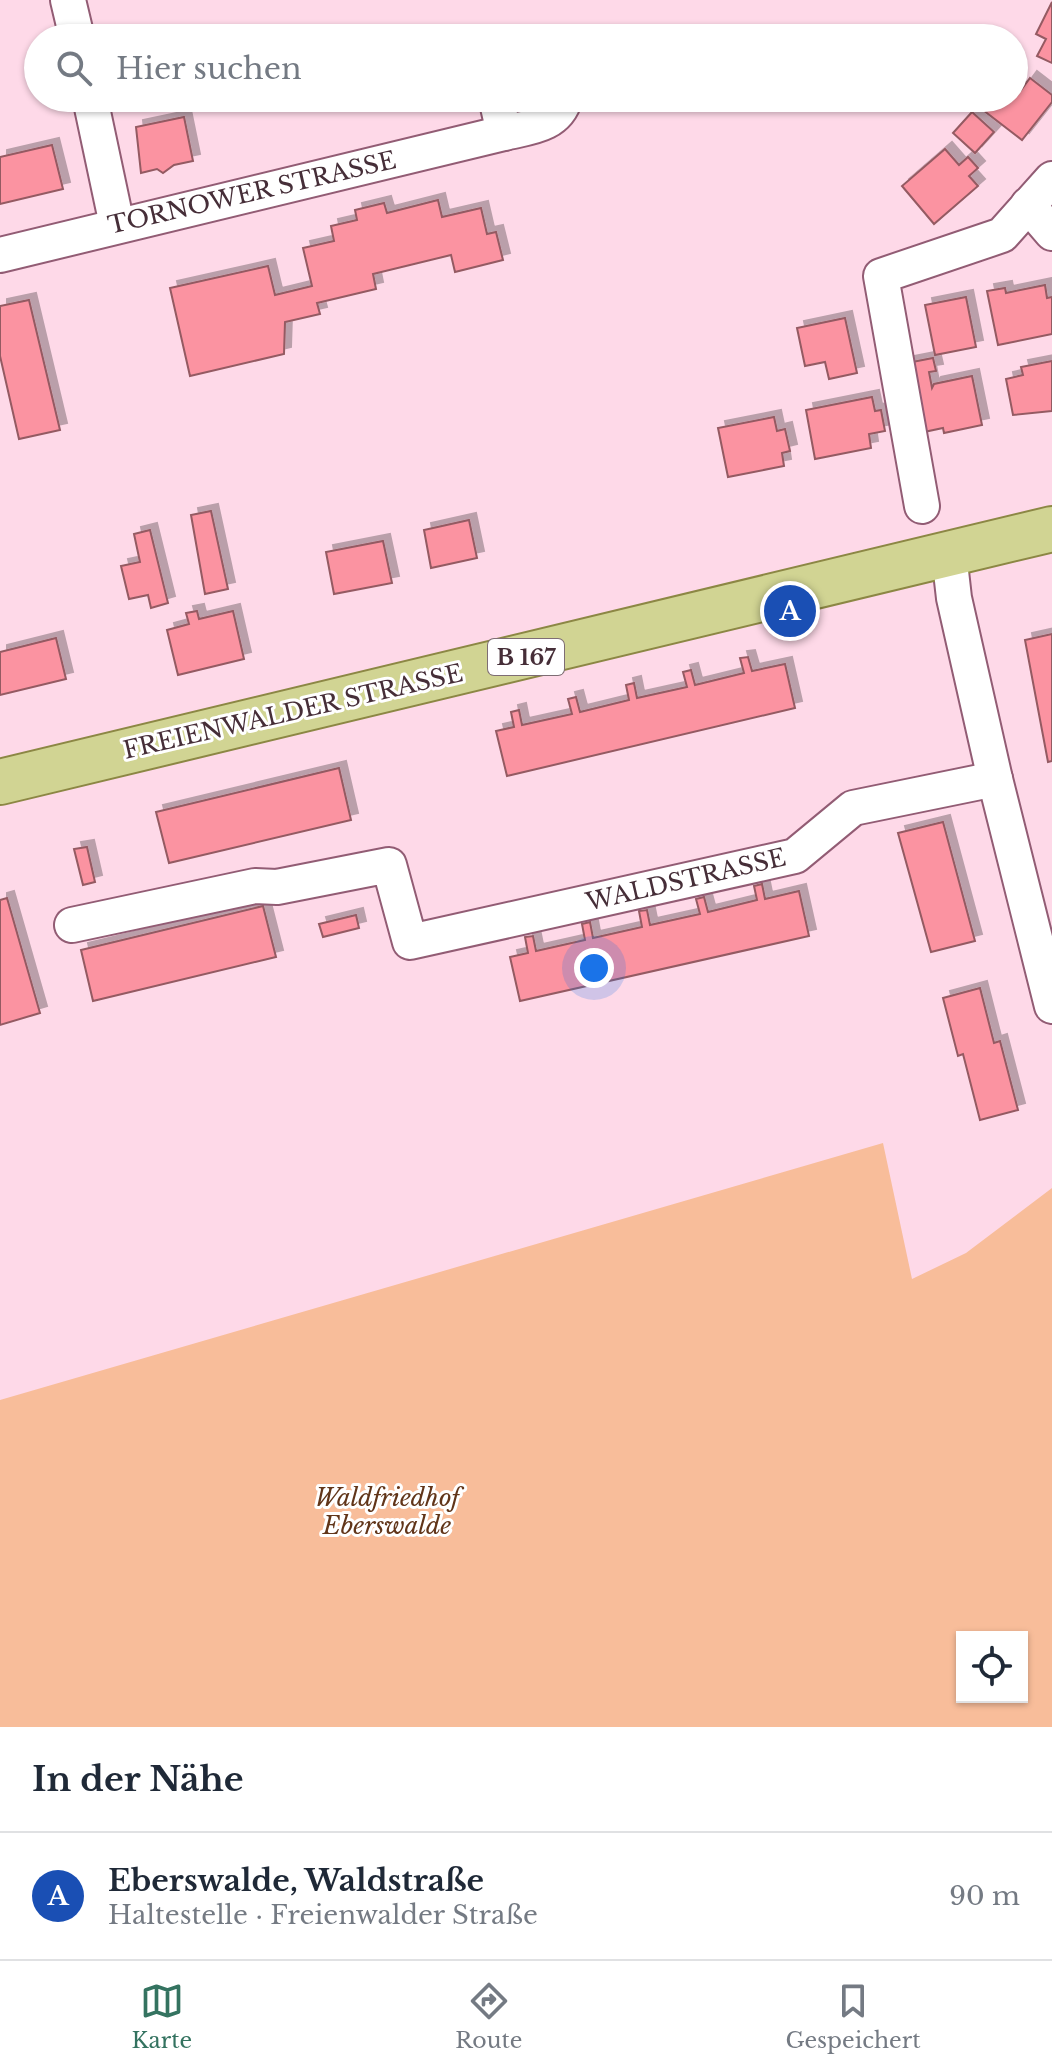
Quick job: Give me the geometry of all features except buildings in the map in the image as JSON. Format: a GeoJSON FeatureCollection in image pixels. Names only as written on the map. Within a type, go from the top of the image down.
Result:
{"type":"FeatureCollection","features":[{"type":"Feature","properties":{"kind":"main road","name":"FREIENWALDER STRASSE"},"geometry":{"type":"LineString","coordinates":[[0,782],[1052,529]]}},
{"type":"Feature","properties":{"kind":"street"},"geometry":{"type":"LineString","coordinates":[[68,0],[74,24]]}},
{"type":"Feature","properties":{"kind":"street"},"geometry":{"type":"LineString","coordinates":[[93,112],[117,225]]}},
{"type":"Feature","properties":{"kind":"street"},"geometry":{"type":"LineString","coordinates":[[499,112],[504,133]]}},
{"type":"Feature","properties":{"kind":"street","name":"TORNOWER STRASSE"},"geometry":{"type":"LineString","coordinates":[[0,255],[504,133],[546,122],[558,112]]}},
{"type":"Feature","properties":{"kind":"street"},"geometry":{"type":"LineString","coordinates":[[922,506],[881,276],[1002,235],[1052,179]]}},
{"type":"Feature","properties":{"kind":"street"},"geometry":{"type":"LineString","coordinates":[[1028,205],[1052,233]]}},
{"type":"Feature","properties":{"kind":"street"},"geometry":{"type":"LineString","coordinates":[[949,554],[954,598],[995,779],[1052,1006]]}},
{"type":"Feature","properties":{"kind":"street","name":"WALDSTRASSE"},"geometry":{"type":"LineString","coordinates":[[72,925],[255,886],[277,887],[389,865],[410,942],[795,856],[853,808],[995,779]]}},
{"type":"Feature","properties":{"kind":"green space","name":"Waldfriedhof Eberswalde"},"geometry":{"type":"Polygon","coordinates":[[[883,1143],[912,1279],[966,1253],[1052,1188],[1052,1727],[0,1727],[0,1400],[883,1143]]]}},
{"type":"Feature","properties":{"kind":"place","name":"Eberswalde, Waldstraße"},"geometry":{"type":"Point","coordinates":[790,611]}}]}
